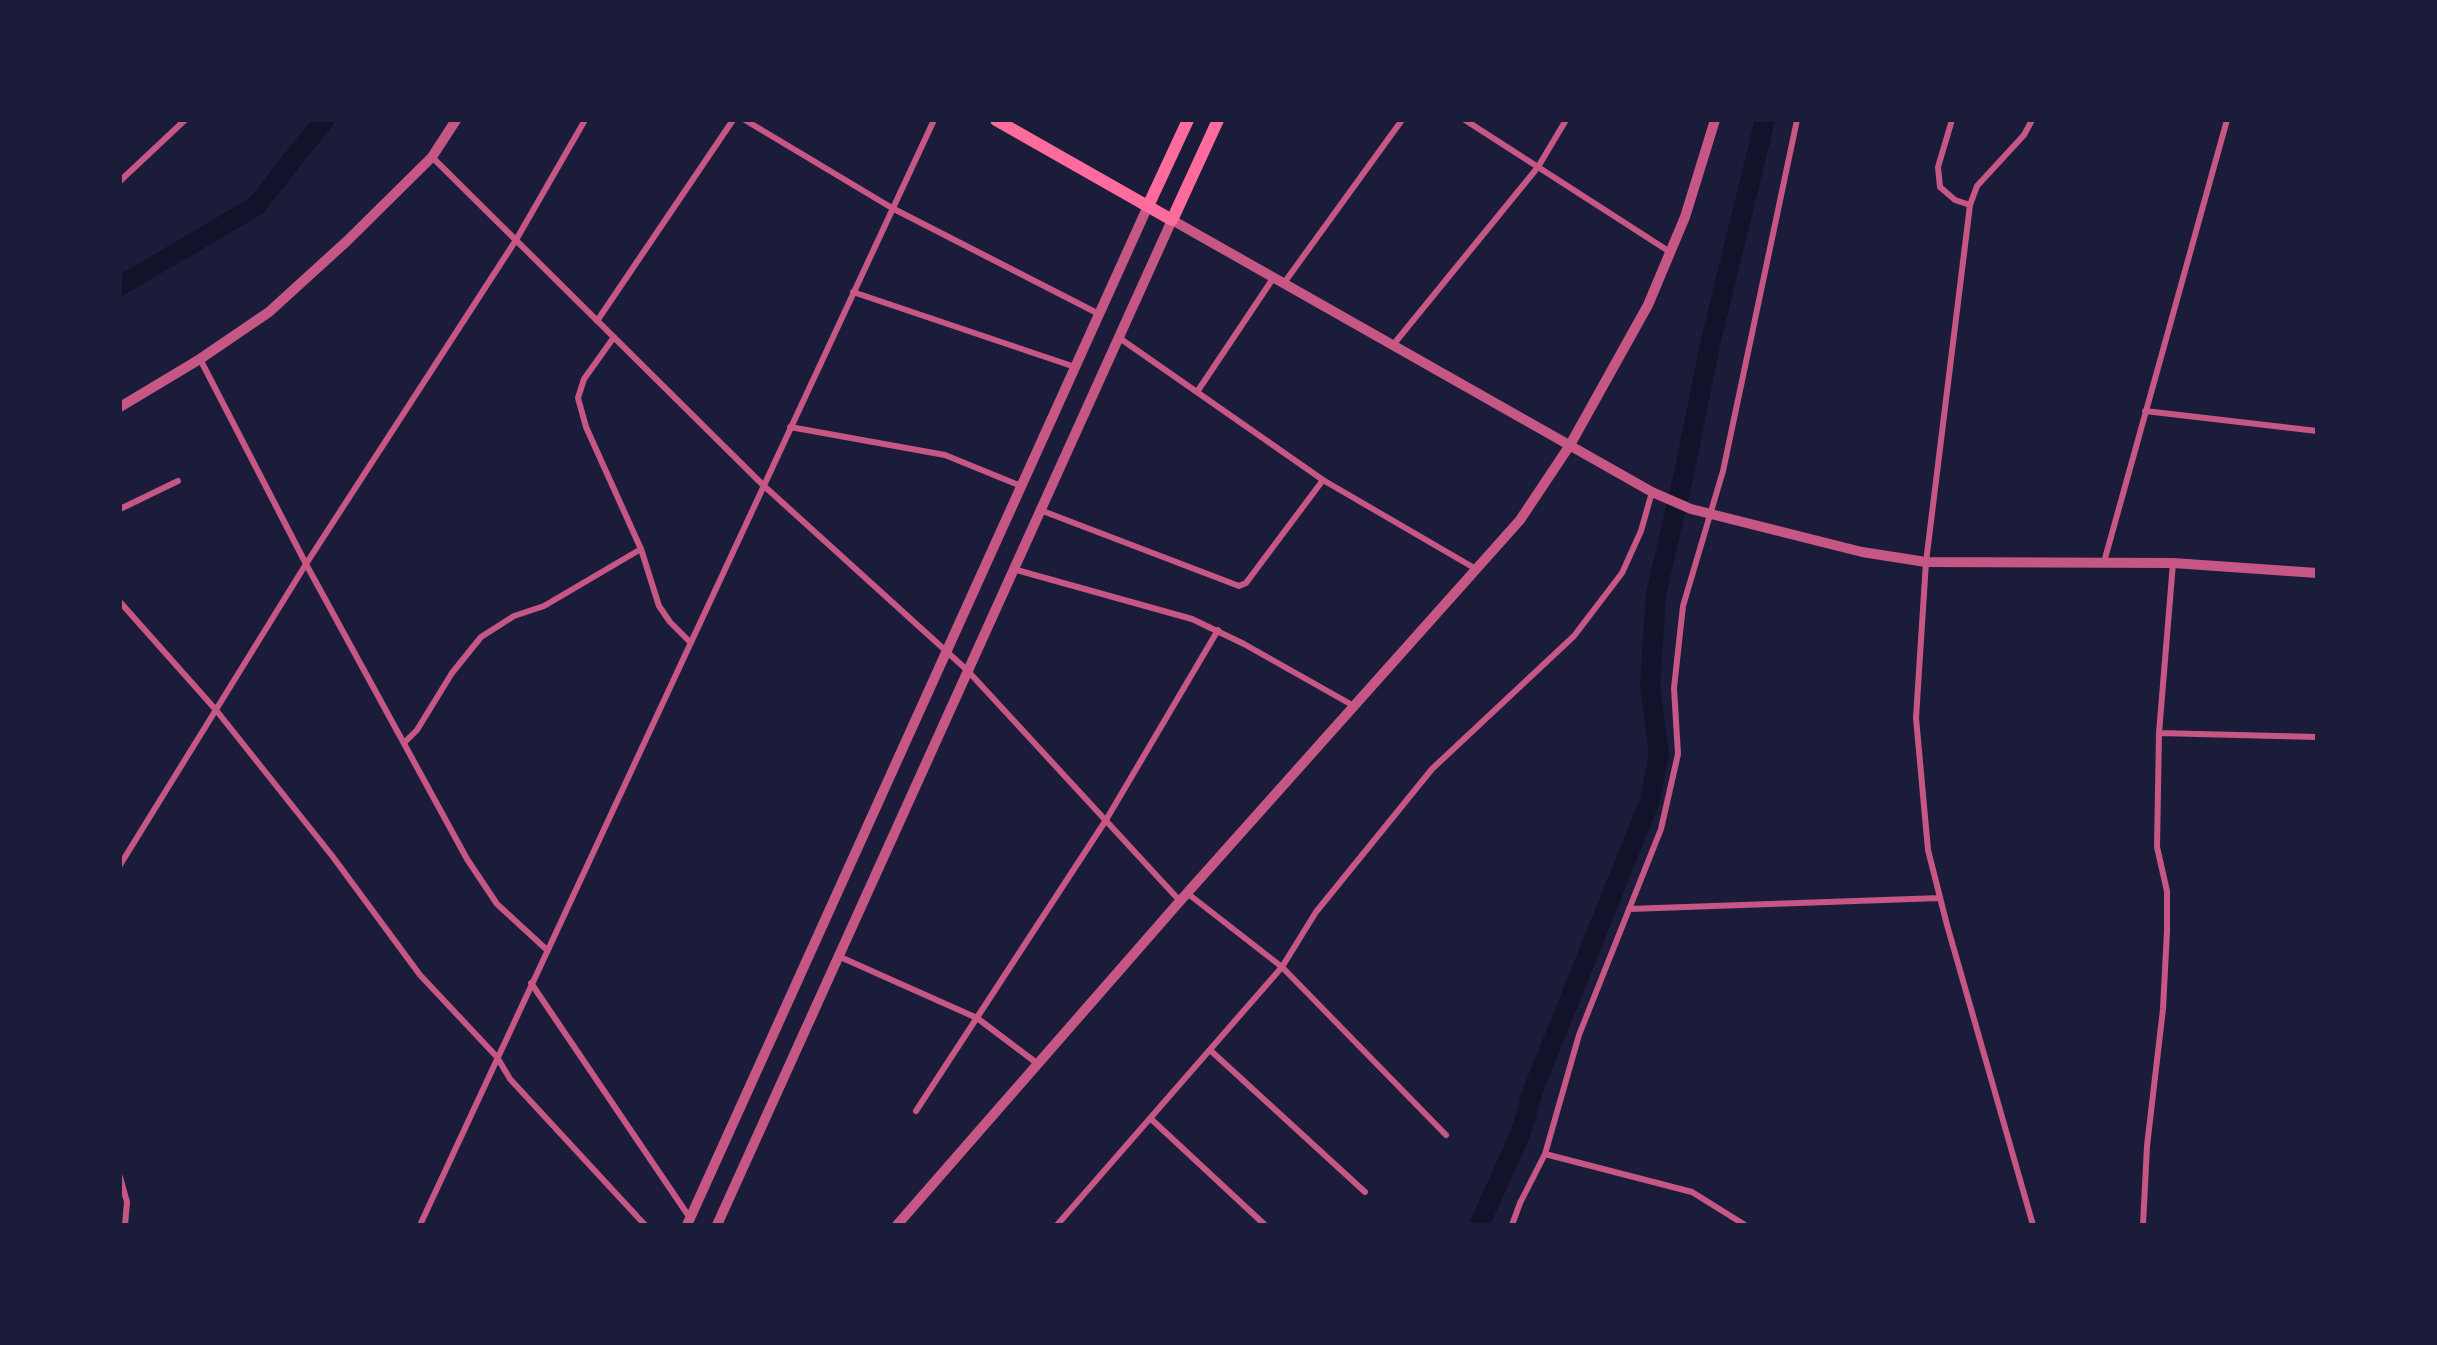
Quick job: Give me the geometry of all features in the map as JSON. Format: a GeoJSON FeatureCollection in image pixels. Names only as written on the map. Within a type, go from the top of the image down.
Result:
{"type":"FeatureCollection","features":[{"type":"Feature","properties":{"kind":"main road"},"geometry":{"type":"LineString","coordinates":[[996,120],[1172,219],[1218,120]]}},
{"type":"Feature","properties":{"kind":"main road"},"geometry":{"type":"LineString","coordinates":[[1148,206],[1188,120]]}},
{"type":"Feature","properties":{"kind":"street"},"geometry":{"type":"LineString","coordinates":[[120,181],[184,120]]}},
{"type":"Feature","properties":{"kind":"street"},"geometry":{"type":"LineString","coordinates":[[120,407],[200,359],[269,312],[347,241],[432,157],[456,120]]}},
{"type":"Feature","properties":{"kind":"street"},"geometry":{"type":"LineString","coordinates":[[120,865],[306,564],[516,240],[585,120]]}},
{"type":"Feature","properties":{"kind":"street"},"geometry":{"type":"LineString","coordinates":[[597,321],[733,120]]}},
{"type":"Feature","properties":{"kind":"street"},"geometry":{"type":"LineString","coordinates":[[745,120],[892,208],[1099,314]]}},
{"type":"Feature","properties":{"kind":"street"},"geometry":{"type":"LineString","coordinates":[[420,1225],[934,120]]}},
{"type":"Feature","properties":{"kind":"street"},"geometry":{"type":"LineString","coordinates":[[1284,283],[1402,120]]}},
{"type":"Feature","properties":{"kind":"street"},"geometry":{"type":"LineString","coordinates":[[1465,120],[1670,252]]}},
{"type":"Feature","properties":{"kind":"street"},"geometry":{"type":"LineString","coordinates":[[1393,345],[1538,167],[1566,120]]}},
{"type":"Feature","properties":{"kind":"street"},"geometry":{"type":"LineString","coordinates":[[897,1225],[1184,897],[1520,520],[1570,445],[1648,305],[1685,217],[1715,120]]}},
{"type":"Feature","properties":{"kind":"street"},"geometry":{"type":"LineString","coordinates":[[1512,1225],[1520,1203],[1545,1154],[1579,1035],[1661,829],[1678,754],[1674,688],[1683,606],[1723,471],[1797,120]]}},
{"type":"Feature","properties":{"kind":"street"},"geometry":{"type":"LineString","coordinates":[[1952,120],[1938,167],[1940,187],[1955,200],[1970,205]]}},
{"type":"Feature","properties":{"kind":"street"},"geometry":{"type":"LineString","coordinates":[[2032,120],[2024,135],[1977,186],[1970,205],[1926,562],[1916,718],[1928,850],[2033,1225]]}},
{"type":"Feature","properties":{"kind":"street"},"geometry":{"type":"LineString","coordinates":[[2104,562],[2227,120]]}},
{"type":"Feature","properties":{"kind":"street"},"geometry":{"type":"LineString","coordinates":[[432,157],[763,485],[967,670],[1106,820],[1184,897],[1282,967],[1446,1135]]}},
{"type":"Feature","properties":{"kind":"street"},"geometry":{"type":"LineString","coordinates":[[688,1222],[1148,206]]}},
{"type":"Feature","properties":{"kind":"street"},"geometry":{"type":"LineString","coordinates":[[717,1225],[1172,219],[1652,492],[1691,509],[1862,552],[1926,562],[2173,563],[2317,573]]}},
{"type":"Feature","properties":{"kind":"street"},"geometry":{"type":"LineString","coordinates":[[1197,392],[1274,277]]}},
{"type":"Feature","properties":{"kind":"street"},"geometry":{"type":"LineString","coordinates":[[853,292],[1075,367]]}},
{"type":"Feature","properties":{"kind":"street"},"geometry":{"type":"LineString","coordinates":[[614,337],[584,378],[578,398],[586,427],[641,549],[659,606],[670,622],[690,642]]}},
{"type":"Feature","properties":{"kind":"street"},"geometry":{"type":"LineString","coordinates":[[1118,337],[1323,480],[1476,569]]}},
{"type":"Feature","properties":{"kind":"street"},"geometry":{"type":"LineString","coordinates":[[200,359],[306,564],[467,859],[496,904],[547,950]]}},
{"type":"Feature","properties":{"kind":"street"},"geometry":{"type":"LineString","coordinates":[[2145,411],[2317,431]]}},
{"type":"Feature","properties":{"kind":"street"},"geometry":{"type":"LineString","coordinates":[[790,427],[945,455],[1021,486]]}},
{"type":"Feature","properties":{"kind":"street"},"geometry":{"type":"LineString","coordinates":[[1040,509],[1243,586],[1323,480]]}},
{"type":"Feature","properties":{"kind":"street"},"geometry":{"type":"LineString","coordinates":[[120,509],[178,481]]}},
{"type":"Feature","properties":{"kind":"street"},"geometry":{"type":"LineString","coordinates":[[1057,1225],[1282,967],[1316,912],[1431,769],[1581,627],[1622,573],[1641,531],[1652,492]]}},
{"type":"Feature","properties":{"kind":"street"},"geometry":{"type":"LineString","coordinates":[[404,743],[417,730],[452,674],[481,637],[514,616],[544,606],[641,549]]}},
{"type":"Feature","properties":{"kind":"street"},"geometry":{"type":"LineString","coordinates":[[2143,1225],[2148,1146],[2163,1009],[2167,931],[2166,891],[2157,847],[2159,733],[2173,563]]}},
{"type":"Feature","properties":{"kind":"street"},"geometry":{"type":"LineString","coordinates":[[1013,569],[1192,619],[1218,630],[1354,706]]}},
{"type":"Feature","properties":{"kind":"street"},"geometry":{"type":"LineString","coordinates":[[120,602],[216,710],[333,857],[420,975],[497,1057],[510,1079],[645,1225]]}},
{"type":"Feature","properties":{"kind":"street"},"geometry":{"type":"LineString","coordinates":[[916,1111],[1106,820],[1218,630]]}},
{"type":"Feature","properties":{"kind":"street"},"geometry":{"type":"LineString","coordinates":[[2159,733],[2317,737]]}},
{"type":"Feature","properties":{"kind":"street"},"geometry":{"type":"LineString","coordinates":[[1629,909],[1940,898]]}},
{"type":"Feature","properties":{"kind":"street"},"geometry":{"type":"LineString","coordinates":[[838,956],[977,1018],[1038,1064]]}},
{"type":"Feature","properties":{"kind":"street"},"geometry":{"type":"LineString","coordinates":[[531,983],[688,1222]]}},
{"type":"Feature","properties":{"kind":"street"},"geometry":{"type":"LineString","coordinates":[[1210,1050],[1365,1192]]}},
{"type":"Feature","properties":{"kind":"street"},"geometry":{"type":"LineString","coordinates":[[1150,1118],[1265,1225]]}},
{"type":"Feature","properties":{"kind":"street"},"geometry":{"type":"LineString","coordinates":[[1545,1154],[1692,1192],[1745,1225]]}},
{"type":"Feature","properties":{"kind":"street"},"geometry":{"type":"LineString","coordinates":[[120,1177],[127,1202],[125,1225]]}},
{"type":"Feature","properties":{"kind":"waterway"},"geometry":{"type":"LineString","coordinates":[[120,286],[256,206],[324,120]]}},
{"type":"Feature","properties":{"kind":"waterway"},"geometry":{"type":"LineString","coordinates":[[1479,1225],[1520,1135],[1534,1088],[1650,800],[1659,754],[1650,687],[1656,594],[1685,469],[1711,340],[1765,120]]}}]}
